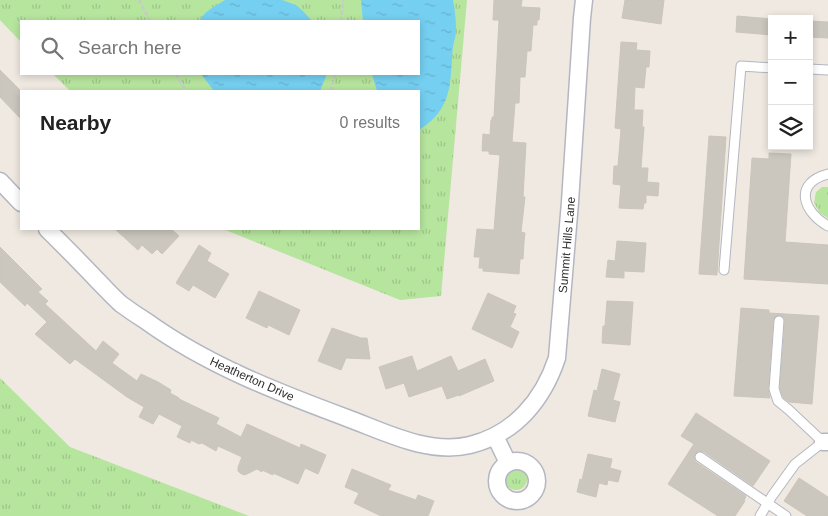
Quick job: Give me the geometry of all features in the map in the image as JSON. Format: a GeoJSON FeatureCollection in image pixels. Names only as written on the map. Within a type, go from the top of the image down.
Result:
{"type":"FeatureCollection","features":[{"type":"Feature","properties":{"kind":"street","name":"Summit Hills Lane"},"geometry":{"type":"LineString","coordinates":[[495,436],[518,421],[529,410],[546,386],[557,358],[584,0]]}},
{"type":"Feature","properties":{"kind":"street"},"geometry":{"type":"LineString","coordinates":[[0,182],[20,202]]}},
{"type":"Feature","properties":{"kind":"street","name":"Heatherton Drive"},"geometry":{"type":"LineString","coordinates":[[48,230],[121,304],[203,356],[284,394],[414,443],[443,447],[461,446],[470,445],[495,436]]}},
{"type":"Feature","properties":{"kind":"street"},"geometry":{"type":"LineString","coordinates":[[495,436],[508,462]]}},
{"type":"Feature","properties":{"kind":"lane"},"geometry":{"type":"LineString","coordinates":[[724,270],[741,66],[768,68]]}},
{"type":"Feature","properties":{"kind":"lane"},"geometry":{"type":"LineString","coordinates":[[813,69],[828,70]]}},
{"type":"Feature","properties":{"kind":"lane"},"geometry":{"type":"LineString","coordinates":[[828,174],[810,182],[805,193],[807,206],[819,221],[828,226]]}},
{"type":"Feature","properties":{"kind":"lane"},"geometry":{"type":"LineString","coordinates":[[760,516],[795,464],[826,442],[778,401],[774,389],[779,321]]}},
{"type":"Feature","properties":{"kind":"lane"},"geometry":{"type":"LineString","coordinates":[[700,457],[786,516]]}},
{"type":"Feature","properties":{"kind":"path"},"geometry":{"type":"LineString","coordinates":[[139,0],[149,20]]}},
{"type":"Feature","properties":{"kind":"path"},"geometry":{"type":"LineString","coordinates":[[341,20],[343,0]]}},
{"type":"Feature","properties":{"kind":"path"},"geometry":{"type":"LineString","coordinates":[[177,75],[185,90]]}},
{"type":"Feature","properties":{"kind":"path"},"geometry":{"type":"LineString","coordinates":[[331,90],[335,75]]}},
{"type":"Feature","properties":{"kind":"green space"},"geometry":{"type":"Polygon","coordinates":[[[0,0],[467,0],[441,296],[400,300],[225,230],[420,230],[420,90],[69,90],[54,75],[420,75],[420,20],[20,20],[20,41],[0,20],[0,0]]]}},
{"type":"Feature","properties":{"kind":"green space"},"geometry":{"type":"Polygon","coordinates":[[[822,187],[828,187],[828,218],[820,213],[814,203],[816,192],[822,187]]]}},
{"type":"Feature","properties":{"kind":"green space"},"geometry":{"type":"Polygon","coordinates":[[[0,378],[70,447],[249,516],[0,516],[0,378]]]}},
{"type":"Feature","properties":{"kind":"green space"},"geometry":{"type":"Polygon","coordinates":[[[516,468],[524,471],[527,479],[524,487],[516,490],[508,487],[505,479],[508,471],[516,468]]]}},
{"type":"Feature","properties":{"kind":"water"},"geometry":{"type":"Polygon","coordinates":[[[225,0],[282,0],[296,5],[311,20],[200,20],[225,0]]]}},
{"type":"Feature","properties":{"kind":"water"},"geometry":{"type":"Polygon","coordinates":[[[361,0],[453,0],[456,33],[453,46],[450,86],[444,104],[438,113],[420,129],[420,90],[377,90],[372,75],[420,75],[420,20],[363,20],[361,0]]]}},
{"type":"Feature","properties":{"kind":"water"},"geometry":{"type":"Polygon","coordinates":[[[202,75],[327,75],[320,90],[213,90],[202,75]]]}},
{"type":"Feature","properties":{"kind":"building"},"geometry":{"type":"Polygon","coordinates":[[[494,0],[522,0],[521,7],[540,8],[537,25],[533,25],[531,51],[527,51],[525,77],[520,77],[519,103],[515,103],[512,142],[526,143],[523,197],[525,197],[521,232],[525,233],[523,259],[520,259],[519,274],[483,271],[483,268],[479,268],[480,257],[474,257],[477,229],[494,230],[500,155],[489,154],[489,151],[482,151],[483,134],[490,135],[491,120],[494,117],[499,20],[493,20],[494,0]]]}},
{"type":"Feature","properties":{"kind":"building"},"geometry":{"type":"Polygon","coordinates":[[[625,0],[664,0],[661,24],[622,18],[625,0]]]}},
{"type":"Feature","properties":{"kind":"building"},"geometry":{"type":"Polygon","coordinates":[[[737,16],[768,19],[768,35],[736,32],[737,16]]]}},
{"type":"Feature","properties":{"kind":"building"},"geometry":{"type":"Polygon","coordinates":[[[813,21],[828,22],[828,38],[813,37],[813,21]]]}},
{"type":"Feature","properties":{"kind":"building"},"geometry":{"type":"Polygon","coordinates":[[[621,42],[637,43],[636,50],[650,51],[649,67],[646,67],[644,88],[635,87],[634,110],[643,110],[642,127],[644,127],[641,168],[648,168],[647,182],[659,183],[658,196],[646,195],[646,203],[644,203],[643,209],[619,208],[621,185],[613,184],[614,166],[618,166],[621,129],[615,128],[621,42]]]}},
{"type":"Feature","properties":{"kind":"building"},"geometry":{"type":"Polygon","coordinates":[[[0,70],[20,90],[20,118],[0,97],[0,70]]]}},
{"type":"Feature","properties":{"kind":"building"},"geometry":{"type":"Polygon","coordinates":[[[709,136],[726,137],[717,275],[699,274],[709,136]]]}},
{"type":"Feature","properties":{"kind":"building"},"geometry":{"type":"Polygon","coordinates":[[[769,153],[791,154],[785,242],[828,245],[828,284],[744,279],[752,158],[769,159],[769,153]]]}},
{"type":"Feature","properties":{"kind":"building"},"geometry":{"type":"Polygon","coordinates":[[[116,230],[172,230],[179,236],[162,254],[157,249],[152,254],[142,245],[138,250],[116,230]]]}},
{"type":"Feature","properties":{"kind":"building"},"geometry":{"type":"Polygon","coordinates":[[[617,241],[646,243],[644,272],[624,271],[624,278],[606,277],[608,260],[615,261],[617,241]]]}},
{"type":"Feature","properties":{"kind":"building"},"geometry":{"type":"Polygon","coordinates":[[[199,245],[211,253],[207,261],[229,274],[215,298],[193,285],[189,291],[176,283],[199,245]]]}},
{"type":"Feature","properties":{"kind":"building"},"geometry":{"type":"Polygon","coordinates":[[[0,247],[42,289],[38,292],[48,301],[45,304],[96,351],[103,341],[119,354],[112,363],[137,381],[141,374],[158,382],[171,390],[170,393],[179,399],[219,418],[216,424],[241,437],[247,424],[300,448],[301,444],[326,455],[318,474],[305,468],[298,484],[273,473],[273,475],[257,469],[244,475],[238,471],[242,457],[218,446],[216,451],[202,443],[199,444],[191,440],[190,443],[177,437],[182,426],[159,414],[153,424],[139,417],[144,407],[75,359],[70,364],[35,334],[47,322],[27,303],[25,306],[0,282],[0,247]]]}},
{"type":"Feature","properties":{"kind":"building"},"geometry":{"type":"Polygon","coordinates":[[[259,291],[300,310],[289,335],[268,325],[267,328],[246,318],[259,291]]]}},
{"type":"Feature","properties":{"kind":"building"},"geometry":{"type":"Polygon","coordinates":[[[488,293],[516,306],[513,313],[516,314],[510,327],[519,332],[512,348],[472,329],[488,293]]]}},
{"type":"Feature","properties":{"kind":"building"},"geometry":{"type":"Polygon","coordinates":[[[607,301],[633,302],[630,345],[602,343],[607,301]]]}},
{"type":"Feature","properties":{"kind":"building"},"geometry":{"type":"Polygon","coordinates":[[[741,308],[769,310],[769,313],[819,316],[812,404],[789,402],[783,397],[780,388],[785,321],[780,315],[776,316],[773,321],[768,389],[770,398],[734,396],[741,308]]]}},
{"type":"Feature","properties":{"kind":"building"},"geometry":{"type":"Polygon","coordinates":[[[332,328],[361,338],[367,338],[370,359],[346,358],[341,370],[318,361],[332,328]]]}},
{"type":"Feature","properties":{"kind":"building"},"geometry":{"type":"Polygon","coordinates":[[[412,356],[417,371],[451,356],[458,371],[485,359],[494,381],[447,399],[442,386],[409,397],[404,383],[386,389],[379,367],[412,356]]]}},
{"type":"Feature","properties":{"kind":"building"},"geometry":{"type":"Polygon","coordinates":[[[602,369],[620,374],[613,400],[620,402],[615,422],[588,416],[594,390],[597,391],[602,369]]]}},
{"type":"Feature","properties":{"kind":"building"},"geometry":{"type":"Polygon","coordinates":[[[696,413],[770,461],[753,486],[704,452],[698,451],[695,454],[694,459],[696,462],[746,496],[745,501],[735,516],[718,516],[668,484],[694,444],[681,436],[696,413]]]}},
{"type":"Feature","properties":{"kind":"building"},"geometry":{"type":"Polygon","coordinates":[[[588,454],[612,459],[610,468],[621,471],[618,482],[608,480],[607,485],[599,483],[596,497],[577,492],[588,454]]]}},
{"type":"Feature","properties":{"kind":"building"},"geometry":{"type":"Polygon","coordinates":[[[352,469],[391,485],[388,490],[416,500],[418,495],[434,501],[428,516],[381,516],[354,503],[359,493],[345,487],[352,469]]]}},
{"type":"Feature","properties":{"kind":"building"},"geometry":{"type":"Polygon","coordinates":[[[799,478],[828,497],[828,516],[807,516],[784,501],[799,478]]]}}]}
